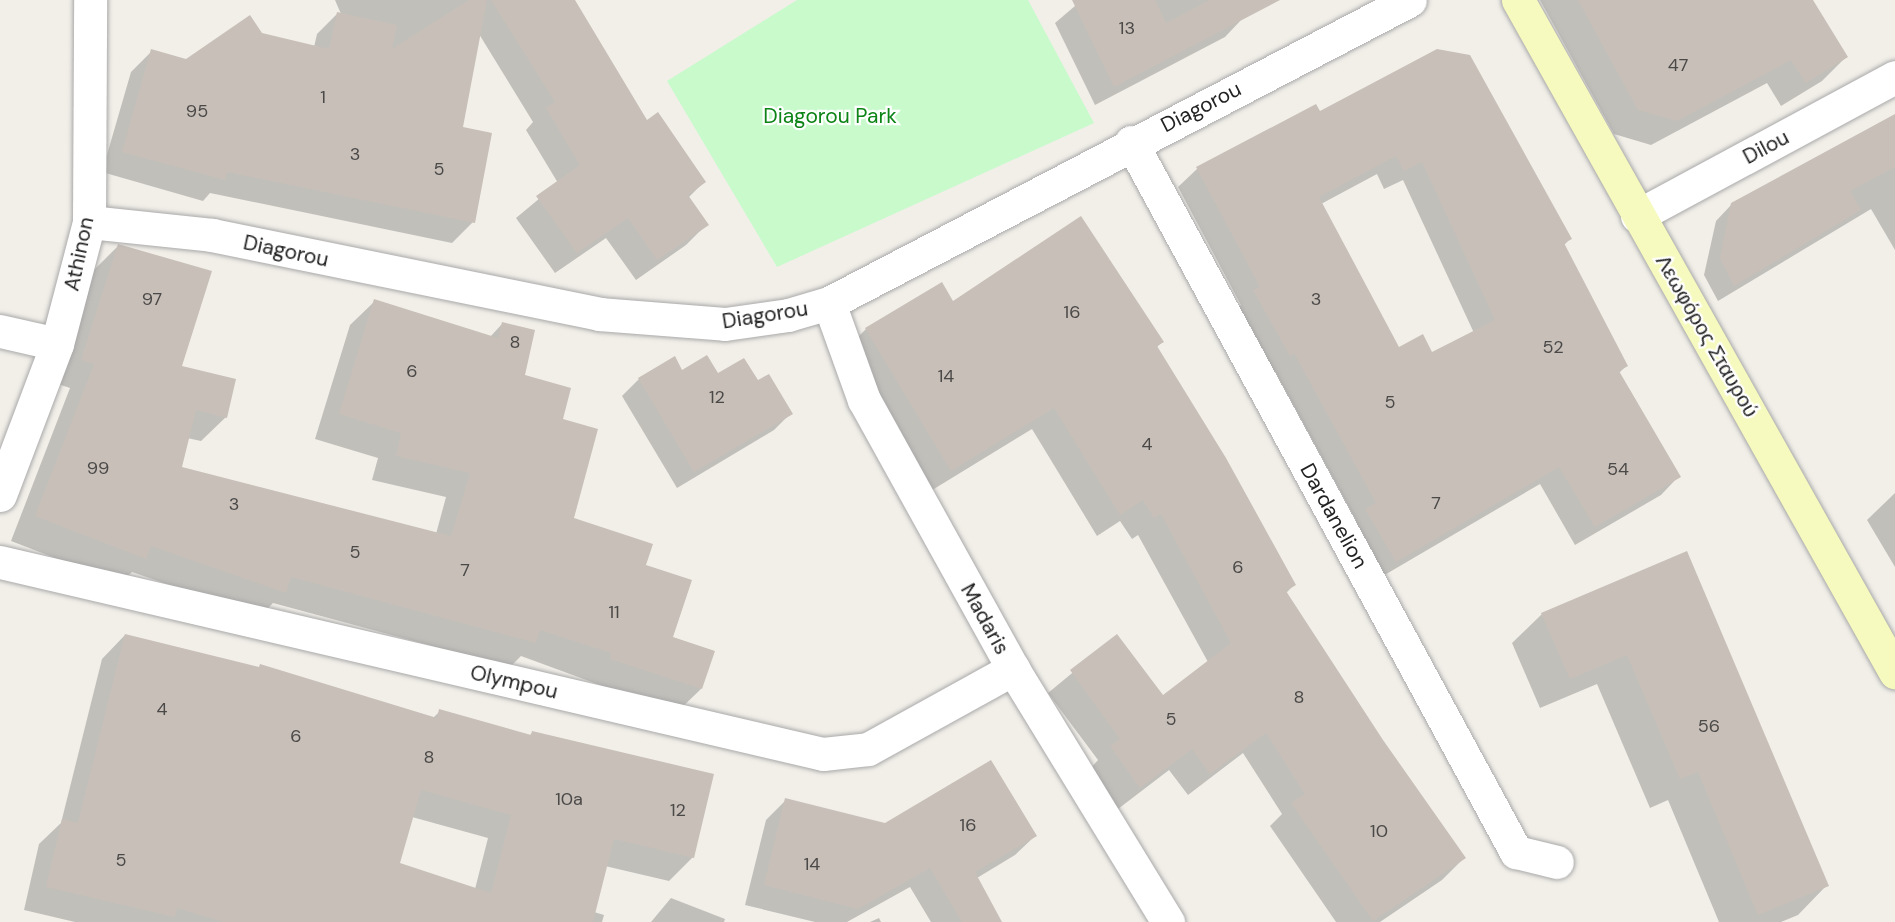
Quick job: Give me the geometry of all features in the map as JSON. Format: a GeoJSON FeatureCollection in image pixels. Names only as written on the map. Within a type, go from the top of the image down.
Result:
{"type":"FeatureCollection","features":[{"type":"Feature","properties":{"kind":"main road","name":"Λεωφόρος Σταυρού"},"geometry":{"type":"LineString","coordinates":[[1518,0],[1637,216],[1813,520],[1895,672]]}},
{"type":"Feature","properties":{"kind":"street","name":"Athinon"},"geometry":{"type":"LineString","coordinates":[[0,495],[57,344],[89,222],[90,0]]}},
{"type":"Feature","properties":{"kind":"street","name":"Diagorou"},"geometry":{"type":"LineString","coordinates":[[89,222],[212,235],[648,321],[725,324],[788,315],[829,303],[1131,142],[1410,0]]}},
{"type":"Feature","properties":{"kind":"street","name":"Dilou"},"geometry":{"type":"LineString","coordinates":[[1637,216],[1895,77]]}},
{"type":"Feature","properties":{"kind":"street","name":"Dardanelion"},"geometry":{"type":"LineString","coordinates":[[1131,142],[1516,852],[1557,862]]}},
{"type":"Feature","properties":{"kind":"street","name":"Madaris"},"geometry":{"type":"LineString","coordinates":[[829,303],[853,378],[1013,669],[1168,922]]}},
{"type":"Feature","properties":{"kind":"street"},"geometry":{"type":"LineString","coordinates":[[0,331],[57,344]]}},
{"type":"Feature","properties":{"kind":"street","name":"Olympou"},"geometry":{"type":"LineString","coordinates":[[0,562],[823,754],[868,749],[1013,669]]}},
{"type":"Feature","properties":{"kind":"green space","name":"Diagorou Park"},"geometry":{"type":"Polygon","coordinates":[[[797,0],[1028,0],[1094,123],[777,267],[667,81],[797,0]]]}},
{"type":"Feature","properties":{"kind":"building"},"geometry":{"type":"Polygon","coordinates":[[[469,0],[487,0],[463,127],[492,133],[475,223],[227,172],[225,180],[122,152],[151,49],[186,59],[250,15],[262,33],[329,49],[337,12],[397,25],[392,49],[469,0]]]}},
{"type":"Feature","properties":{"kind":"building"},"geometry":{"type":"Polygon","coordinates":[[[491,0],[575,0],[647,120],[658,112],[706,182],[688,195],[709,225],[657,260],[628,218],[577,253],[536,196],[580,165],[546,108],[555,102],[491,0]]]}},
{"type":"Feature","properties":{"kind":"building"},"geometry":{"type":"Polygon","coordinates":[[[1072,0],[1155,0],[1166,23],[1210,0],[1280,0],[1114,87],[1072,0]]]}},
{"type":"Feature","properties":{"kind":"building"},"geometry":{"type":"Polygon","coordinates":[[[1578,0],[1813,0],[1848,57],[1806,83],[1791,60],[1677,121],[1638,110],[1578,0]]]}},
{"type":"Feature","properties":{"kind":"building"},"geometry":{"type":"Polygon","coordinates":[[[1437,49],[1470,55],[1572,239],[1564,243],[1628,366],[1619,371],[1681,477],[1595,527],[1559,467],[1396,562],[1365,509],[1376,503],[1294,353],[1290,356],[1253,290],[1260,287],[1196,167],[1316,104],[1320,111],[1437,49]],[[1396,156],[1319,197],[1399,347],[1423,334],[1432,352],[1495,320],[1422,162],[1404,171],[1396,156]]]}},
{"type":"Feature","properties":{"kind":"building"},"geometry":{"type":"Polygon","coordinates":[[[1895,114],[1895,167],[1850,191],[1861,210],[1734,286],[1720,258],[1731,203],[1895,114]]]}},
{"type":"Feature","properties":{"kind":"building"},"geometry":{"type":"Polygon","coordinates":[[[1081,216],[1164,342],[1157,346],[1226,458],[1296,585],[1286,591],[1383,740],[1466,858],[1373,921],[1291,803],[1305,794],[1266,733],[1210,774],[1192,749],[1140,788],[1110,746],[1120,739],[1070,670],[1117,634],[1163,695],[1231,643],[1161,514],[1154,518],[1143,500],[1120,515],[1054,408],[951,471],[865,328],[942,282],[953,301],[1081,216]]]}},
{"type":"Feature","properties":{"kind":"building"},"geometry":{"type":"Polygon","coordinates":[[[118,244],[212,271],[182,366],[236,379],[227,418],[196,410],[182,467],[451,536],[470,473],[396,456],[401,433],[339,414],[374,299],[498,338],[502,322],[535,330],[525,375],[571,388],[563,419],[598,429],[574,518],[653,544],[646,565],[692,580],[673,637],[715,651],[702,689],[610,659],[611,653],[540,630],[536,643],[291,577],[286,593],[151,546],[146,559],[35,516],[94,364],[81,360],[118,244]]]}},
{"type":"Feature","properties":{"kind":"building"},"geometry":{"type":"Polygon","coordinates":[[[707,355],[718,373],[744,358],[758,380],[769,374],[793,414],[694,472],[638,378],[675,356],[682,370],[707,355]]]}},
{"type":"Feature","properties":{"kind":"building"},"geometry":{"type":"Polygon","coordinates":[[[1687,551],[1829,886],[1758,915],[1698,772],[1680,779],[1627,655],[1570,679],[1541,613],[1687,551]]]}},
{"type":"Feature","properties":{"kind":"building"},"geometry":{"type":"Polygon","coordinates":[[[125,634],[259,667],[260,664],[437,718],[439,709],[531,735],[532,731],[714,774],[694,858],[614,839],[593,922],[224,922],[177,908],[175,917],[46,887],[62,819],[78,823],[125,634]],[[421,790],[400,863],[491,893],[511,815],[421,790]]]}},
{"type":"Feature","properties":{"kind":"building"},"geometry":{"type":"Polygon","coordinates":[[[991,760],[1037,836],[975,872],[1002,922],[962,922],[930,868],[858,909],[764,885],[785,798],[885,823],[991,760]]]}}]}
